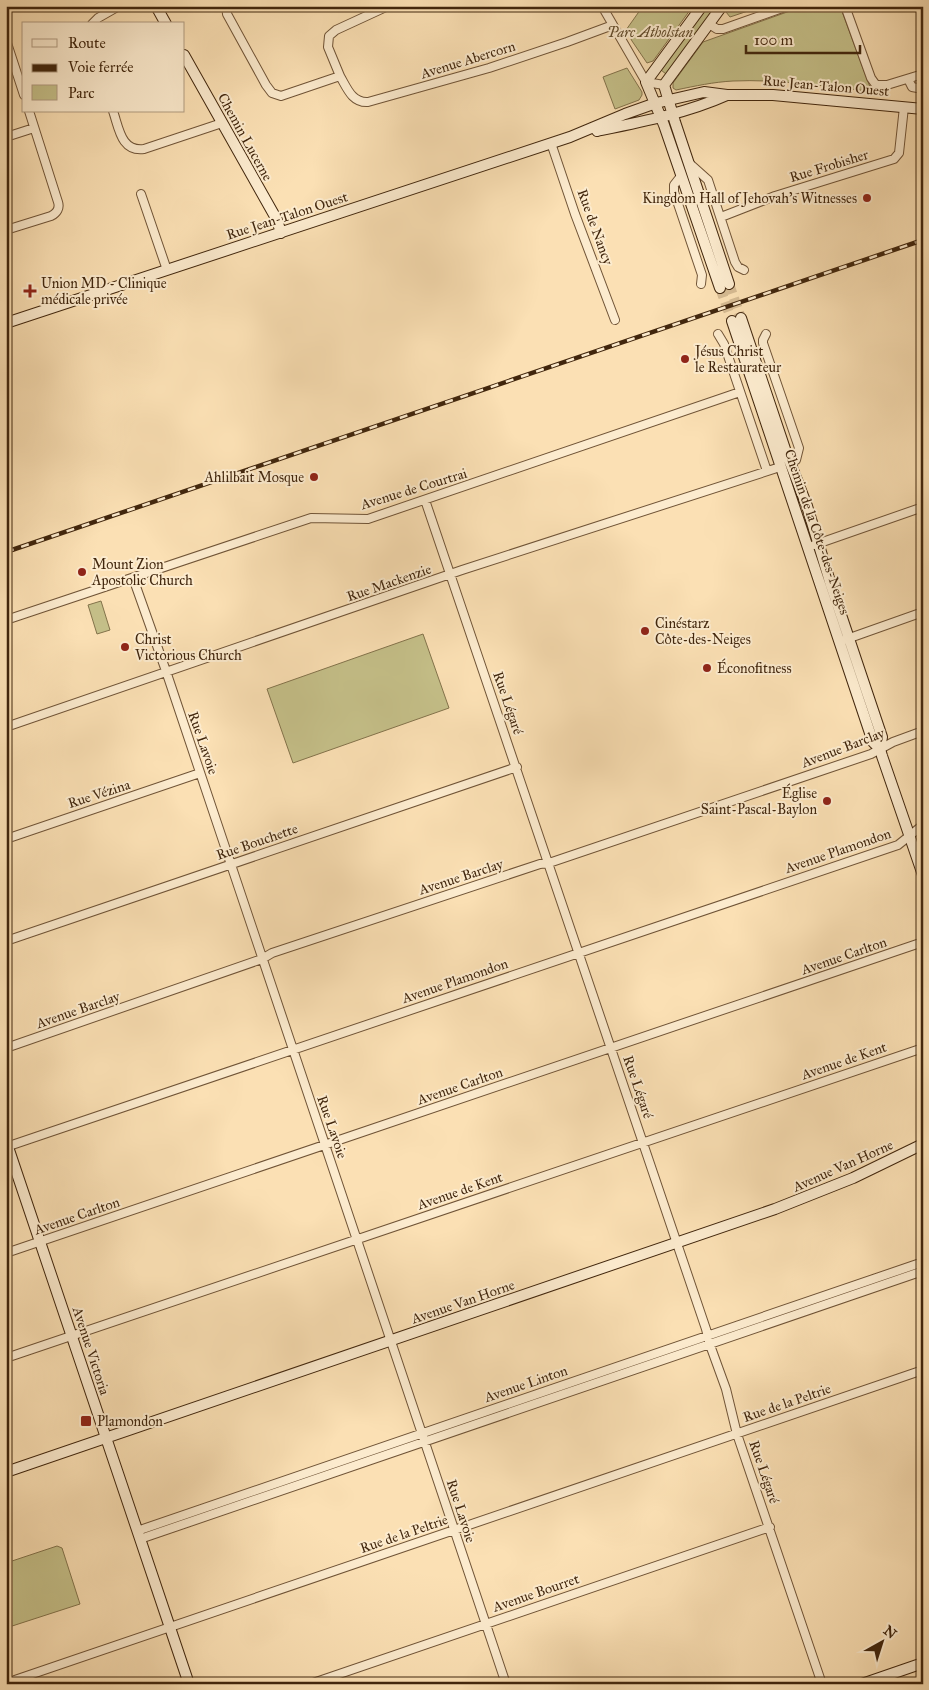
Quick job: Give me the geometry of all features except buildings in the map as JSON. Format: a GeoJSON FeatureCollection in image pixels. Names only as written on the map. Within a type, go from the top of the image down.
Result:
{"type":"FeatureCollection","features":[{"type":"Feature","properties":{"kind":"main road"},"geometry":{"type":"LineString","coordinates":[[156,6],[165,22]]}},
{"type":"Feature","properties":{"kind":"main road"},"geometry":{"type":"LineString","coordinates":[[702,6],[649,78],[681,176],[725,286],[664,84],[722,6]]}},
{"type":"Feature","properties":{"kind":"main road","name":"Chemin Lucerne"},"geometry":{"type":"LineString","coordinates":[[185,57],[277,220],[281,233]]}},
{"type":"Feature","properties":{"kind":"main road","name":"Rue Jean-Talon Ouest"},"geometry":{"type":"LineString","coordinates":[[577,135],[656,103],[704,92],[727,95],[768,94],[923,109]]}},
{"type":"Feature","properties":{"kind":"main road","name":"Rue Jean-Talon Ouest"},"geometry":{"type":"LineString","coordinates":[[6,324],[551,143],[577,135],[661,117],[707,104],[727,95]]}},
{"type":"Feature","properties":{"kind":"main road","name":"Chemin de la Côte-des-Neiges"},"geometry":{"type":"LineString","coordinates":[[736,320],[844,640],[882,737],[880,749],[923,875]]}},
{"type":"Feature","properties":{"kind":"main road","name":"Avenue Van Horne"},"geometry":{"type":"LineString","coordinates":[[6,1472],[818,1193],[865,1173],[923,1144]]}},
{"type":"Feature","properties":{"kind":"main road","name":"Avenue Victoria"},"geometry":{"type":"LineString","coordinates":[[7,1145],[189,1684]]}},
{"type":"Feature","properties":{"kind":"main road"},"geometry":{"type":"LineString","coordinates":[[862,1684],[923,1663]]}},
{"type":"Feature","properties":{"kind":"street"},"geometry":{"type":"LineString","coordinates":[[94,22],[119,6]]}},
{"type":"Feature","properties":{"kind":"street"},"geometry":{"type":"LineString","coordinates":[[226,6],[227,14],[270,90],[276,95],[287,96],[340,76]]}},
{"type":"Feature","properties":{"kind":"street","name":"Avenue Abercorn"},"geometry":{"type":"LineString","coordinates":[[388,6],[336,30],[329,36],[328,47],[340,76],[354,97],[360,102],[368,102],[489,68],[613,25]]}},
{"type":"Feature","properties":{"kind":"street"},"geometry":{"type":"LineString","coordinates":[[602,6],[639,69],[649,78],[664,84]]}},
{"type":"Feature","properties":{"kind":"street"},"geometry":{"type":"LineString","coordinates":[[709,24],[717,29],[723,29],[788,6]]}},
{"type":"Feature","properties":{"kind":"street"},"geometry":{"type":"LineString","coordinates":[[845,6],[871,78],[876,85],[883,86],[923,74]]}},
{"type":"Feature","properties":{"kind":"street"},"geometry":{"type":"LineString","coordinates":[[6,40],[8,53],[22,90]]}},
{"type":"Feature","properties":{"kind":"street","name":"Rue Jean-Talon Ouest"},"geometry":{"type":"LineString","coordinates":[[908,79],[912,87],[923,89]]}},
{"type":"Feature","properties":{"kind":"street","name":"Rue Frobisher"},"geometry":{"type":"LineString","coordinates":[[720,217],[775,196],[894,159],[899,153],[904,107]]}},
{"type":"Feature","properties":{"kind":"street"},"geometry":{"type":"LineString","coordinates":[[6,230],[51,216],[55,214],[58,208],[58,202],[29,112]]}},
{"type":"Feature","properties":{"kind":"street"},"geometry":{"type":"LineString","coordinates":[[113,112],[124,143],[136,150],[161,144],[222,123]]}},
{"type":"Feature","properties":{"kind":"street"},"geometry":{"type":"LineString","coordinates":[[6,137],[34,128]]}},
{"type":"Feature","properties":{"kind":"street","name":"Rue de Nancy"},"geometry":{"type":"LineString","coordinates":[[551,143],[616,320]]}},
{"type":"Feature","properties":{"kind":"street"},"geometry":{"type":"LineString","coordinates":[[689,163],[708,180],[736,264],[744,270]]}},
{"type":"Feature","properties":{"kind":"street"},"geometry":{"type":"LineString","coordinates":[[681,176],[676,182],[674,190],[702,275],[701,284]]}},
{"type":"Feature","properties":{"kind":"street"},"geometry":{"type":"LineString","coordinates":[[141,194],[167,270]]}},
{"type":"Feature","properties":{"kind":"street","name":"Chemin de la Côte-des-Neiges"},"geometry":{"type":"LineString","coordinates":[[718,334],[724,344],[767,471]]}},
{"type":"Feature","properties":{"kind":"street","name":"Chemin de la Côte-des-Neiges"},"geometry":{"type":"LineString","coordinates":[[766,334],[763,344],[799,448],[796,460],[785,465]]}},
{"type":"Feature","properties":{"kind":"street","name":"Avenue de Courtrai"},"geometry":{"type":"LineString","coordinates":[[6,620],[311,518],[368,519],[740,392]]}},
{"type":"Feature","properties":{"kind":"street","name":"Rue Mackenzie"},"geometry":{"type":"LineString","coordinates":[[6,727],[451,575],[785,465]]}},
{"type":"Feature","properties":{"kind":"street","name":"Rue Légaré"},"geometry":{"type":"LineString","coordinates":[[425,500],[644,1142],[710,1345],[726,1388],[737,1434],[822,1684]]}},
{"type":"Feature","properties":{"kind":"street"},"geometry":{"type":"LineString","coordinates":[[813,545],[923,507]]}},
{"type":"Feature","properties":{"kind":"street","name":"Rue Lavoie"},"geometry":{"type":"LineString","coordinates":[[133,578],[166,671],[506,1684]]}},
{"type":"Feature","properties":{"kind":"street"},"geometry":{"type":"LineString","coordinates":[[844,640],[923,612]]}},
{"type":"Feature","properties":{"kind":"street","name":"Avenue Barclay"},"geometry":{"type":"LineString","coordinates":[[6,1048],[262,959],[272,953],[540,864],[549,863],[852,760],[923,731]]}},
{"type":"Feature","properties":{"kind":"street","name":"Rue Bouchette"},"geometry":{"type":"LineString","coordinates":[[6,941],[516,767]]}},
{"type":"Feature","properties":{"kind":"street","name":"Rue Vézina"},"geometry":{"type":"LineString","coordinates":[[6,838],[200,774]]}},
{"type":"Feature","properties":{"kind":"street","name":"Avenue Plamondon"},"geometry":{"type":"LineString","coordinates":[[7,1145],[892,847],[923,825]]}},
{"type":"Feature","properties":{"kind":"street","name":"Avenue Carlton"},"geometry":{"type":"LineString","coordinates":[[6,1254],[923,942]]}},
{"type":"Feature","properties":{"kind":"street","name":"Avenue de Kent"},"geometry":{"type":"LineString","coordinates":[[6,1358],[923,1048]]}},
{"type":"Feature","properties":{"kind":"street","name":"Avenue Linton"},"geometry":{"type":"LineString","coordinates":[[139,1535],[422,1433],[923,1262]]}},
{"type":"Feature","properties":{"kind":"street","name":"Avenue Linton"},"geometry":{"type":"LineString","coordinates":[[139,1535],[425,1441],[923,1271]]}},
{"type":"Feature","properties":{"kind":"street","name":"Rue de la Peltrie"},"geometry":{"type":"LineString","coordinates":[[6,1683],[923,1370]]}},
{"type":"Feature","properties":{"kind":"street","name":"Avenue Bourret"},"geometry":{"type":"LineString","coordinates":[[310,1684],[770,1527]]}},
{"type":"Feature","properties":{"kind":"green space","name":"Parc Atholstan"},"geometry":{"type":"Polygon","coordinates":[[[643,6],[693,6],[653,61],[647,63],[626,30],[643,6]]]}},
{"type":"Feature","properties":{"kind":"green space"},"geometry":{"type":"Polygon","coordinates":[[[707,6],[716,6],[666,74],[661,70],[707,6]]]}},
{"type":"Feature","properties":{"kind":"green space","name":"Parc Atholstan"},"geometry":{"type":"Polygon","coordinates":[[[730,6],[763,6],[730,17],[726,12],[730,6]]]}},
{"type":"Feature","properties":{"kind":"green space"},"geometry":{"type":"Polygon","coordinates":[[[804,6],[840,6],[870,87],[868,91],[767,81],[719,82],[676,90],[673,88],[673,83],[703,42],[804,6]]]}},
{"type":"Feature","properties":{"kind":"green space"},"geometry":{"type":"Polygon","coordinates":[[[627,68],[642,95],[639,100],[615,109],[603,77],[627,68]]]}},
{"type":"Feature","properties":{"kind":"green space"},"geometry":{"type":"Polygon","coordinates":[[[101,601],[110,630],[97,634],[88,605],[101,601]]]}},
{"type":"Feature","properties":{"kind":"green space"},"geometry":{"type":"Polygon","coordinates":[[[423,634],[449,708],[293,763],[267,689],[423,634]]]}},
{"type":"Feature","properties":{"kind":"green space"},"geometry":{"type":"Polygon","coordinates":[[[57,1546],[62,1548],[80,1604],[6,1628],[6,1563],[57,1546]]]}},
{"type":"Feature","properties":{"kind":"tunnel"},"geometry":{"type":"LineString","coordinates":[[729,284],[741,318]]}},
{"type":"Feature","properties":{"kind":"tunnel"},"geometry":{"type":"LineString","coordinates":[[720,288],[732,321]]}},
{"type":"Feature","properties":{"kind":"railway"},"geometry":{"type":"LineString","coordinates":[[6,552],[923,240]]}},
{"type":"Feature","properties":{"kind":"place","name":"Kingdom Hall of Jehovah's Witnesses"},"geometry":{"type":"Point","coordinates":[867,198]}},
{"type":"Feature","properties":{"kind":"place","name":"Union MD - Clinique médicale privée"},"geometry":{"type":"Point","coordinates":[30,291]}},
{"type":"Feature","properties":{"kind":"place","name":"Jésus Christ le Restaurateur"},"geometry":{"type":"Point","coordinates":[685,359]}},
{"type":"Feature","properties":{"kind":"place","name":"Ahlilbait Mosque"},"geometry":{"type":"Point","coordinates":[314,477]}},
{"type":"Feature","properties":{"kind":"place","name":"Mount Zion Apostolic Church"},"geometry":{"type":"Point","coordinates":[82,572]}},
{"type":"Feature","properties":{"kind":"place","name":"Cinéstarz Côte-des-Neiges"},"geometry":{"type":"Point","coordinates":[645,631]}},
{"type":"Feature","properties":{"kind":"place","name":"Christ Victorious Church"},"geometry":{"type":"Point","coordinates":[125,647]}},
{"type":"Feature","properties":{"kind":"place","name":"Éconofitness"},"geometry":{"type":"Point","coordinates":[707,668]}},
{"type":"Feature","properties":{"kind":"place","name":"Église Saint-Pascal-Baylon"},"geometry":{"type":"Point","coordinates":[827,801]}},
{"type":"Feature","properties":{"kind":"place","name":"Plamondon"},"geometry":{"type":"Point","coordinates":[86,1421]}}]}
